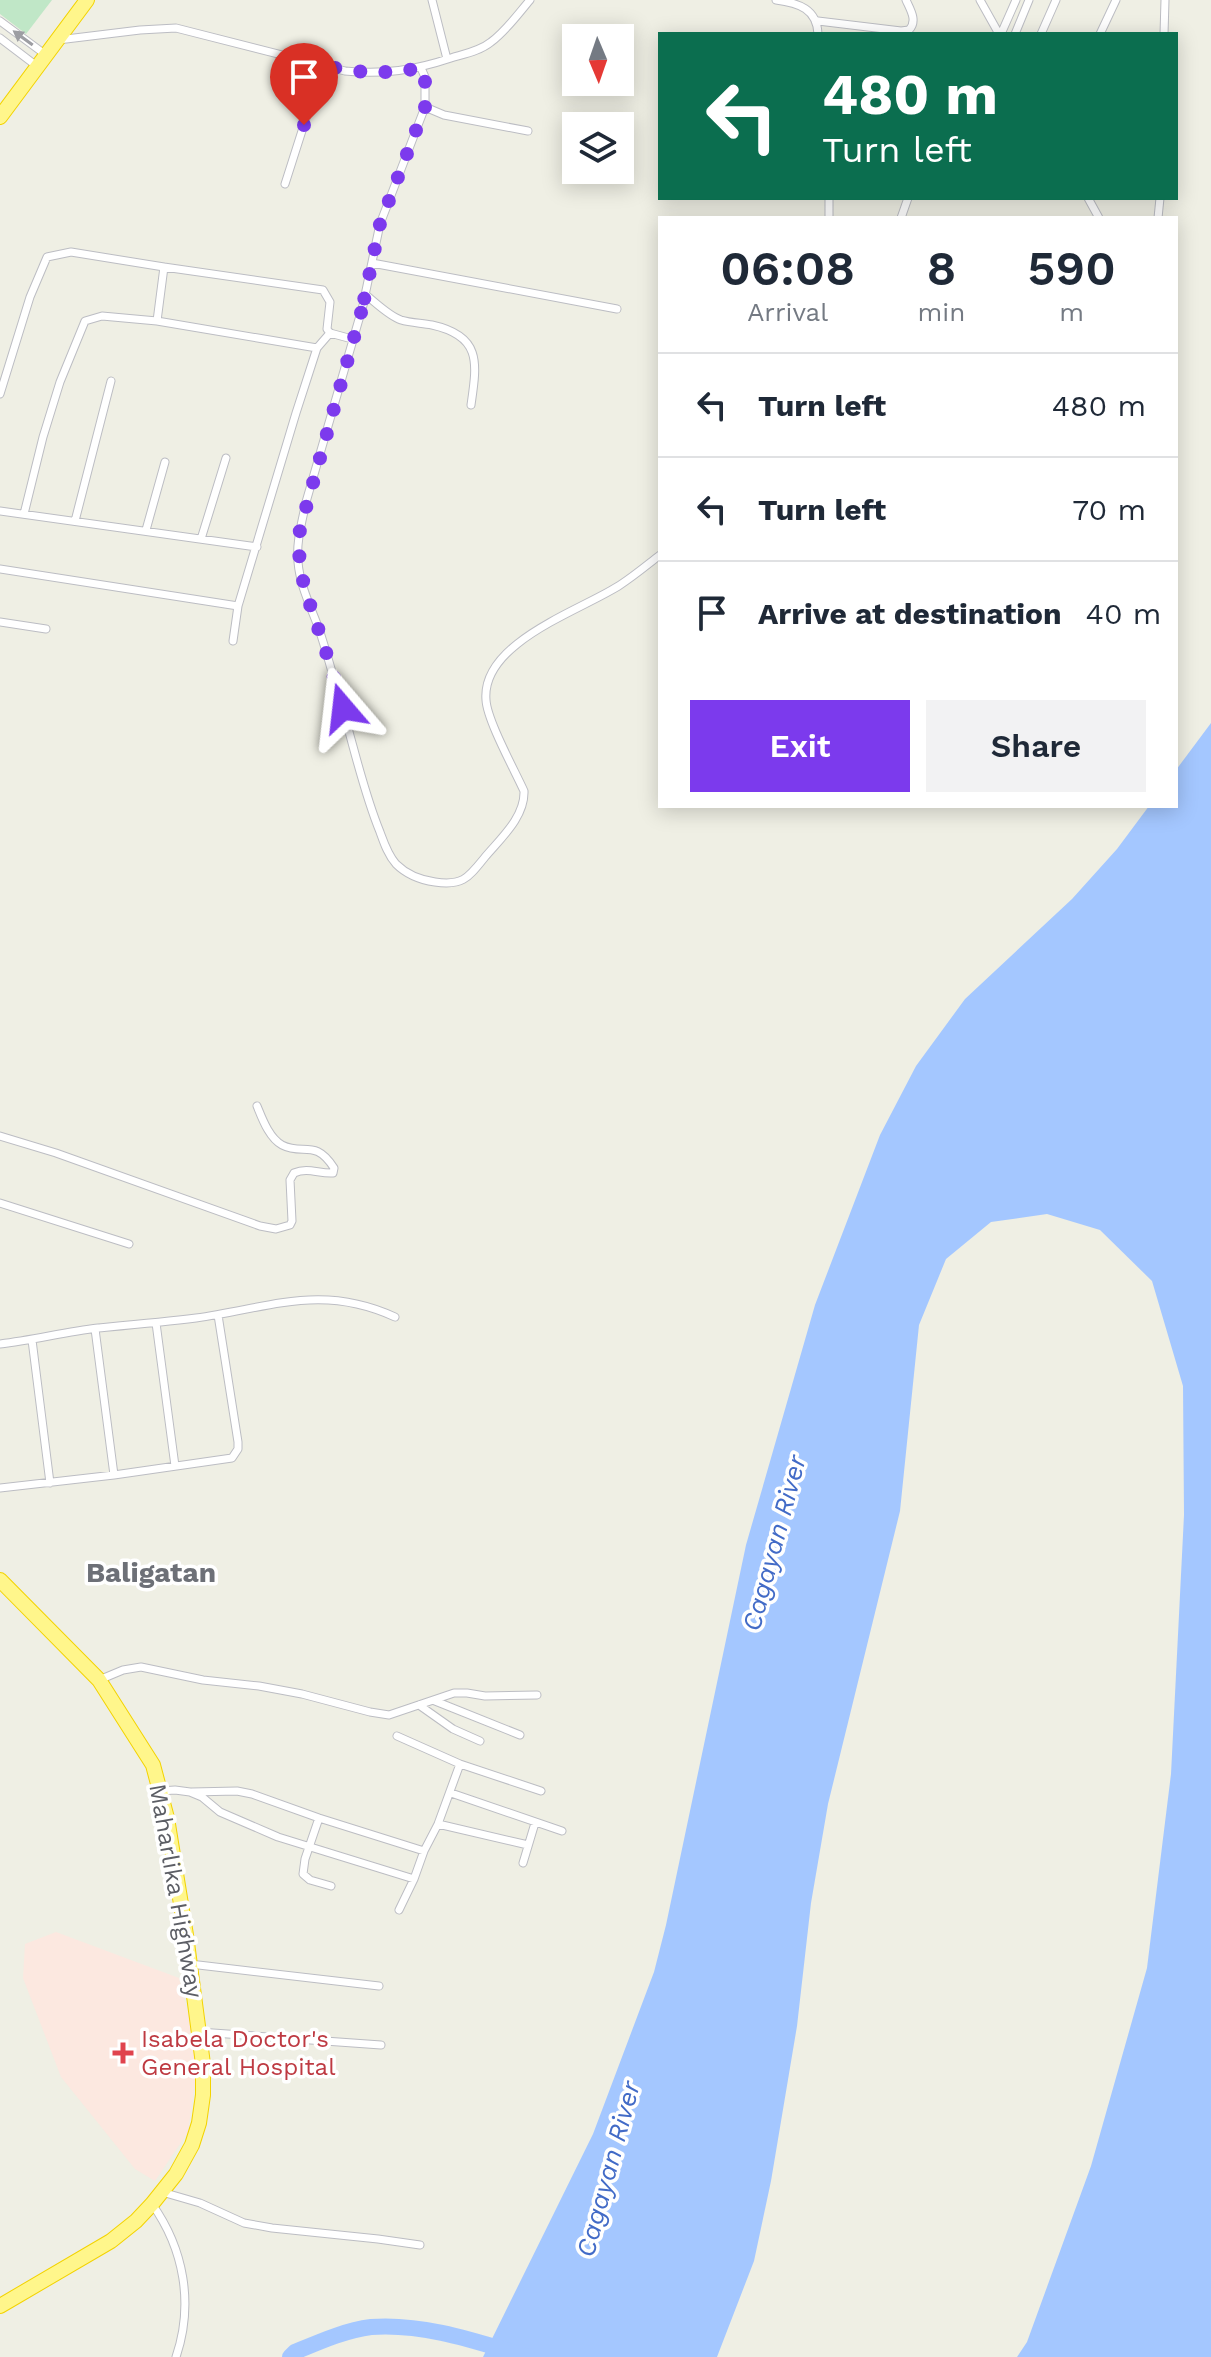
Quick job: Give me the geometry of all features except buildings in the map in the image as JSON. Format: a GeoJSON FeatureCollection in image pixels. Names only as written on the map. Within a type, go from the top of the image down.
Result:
{"type":"FeatureCollection","features":[{"type":"Feature","properties":{"kind":"highway"},"geometry":{"type":"LineString","coordinates":[[0,117],[87,0]]}},
{"type":"Feature","properties":{"kind":"highway","name":"Maharlika Highway"},"geometry":{"type":"LineString","coordinates":[[0,1580],[99,1680],[153,1765],[161,1791],[190,1964],[203,2080],[199,2123],[188,2154],[157,2198],[136,2221],[111,2241],[0,2306]]}},
{"type":"Feature","properties":{"kind":"street"},"geometry":{"type":"LineString","coordinates":[[432,0],[447,59]]}},
{"type":"Feature","properties":{"kind":"street"},"geometry":{"type":"LineString","coordinates":[[56,41],[176,28],[323,65],[369,74],[392,73],[421,68],[491,42],[530,0]]}},
{"type":"Feature","properties":{"kind":"street"},"geometry":{"type":"LineString","coordinates":[[776,0],[801,6],[812,13],[818,21],[818,32]]}},
{"type":"Feature","properties":{"kind":"street"},"geometry":{"type":"LineString","coordinates":[[818,21],[909,30],[913,16],[906,0]]}},
{"type":"Feature","properties":{"kind":"street"},"geometry":{"type":"LineString","coordinates":[[980,0],[999,32]]}},
{"type":"Feature","properties":{"kind":"street"},"geometry":{"type":"LineString","coordinates":[[1001,32],[1016,0]]}},
{"type":"Feature","properties":{"kind":"street"},"geometry":{"type":"LineString","coordinates":[[1016,32],[1029,0]]}},
{"type":"Feature","properties":{"kind":"street"},"geometry":{"type":"LineString","coordinates":[[1042,32],[1056,0]]}},
{"type":"Feature","properties":{"kind":"street"},"geometry":{"type":"LineString","coordinates":[[1101,32],[1116,0]]}},
{"type":"Feature","properties":{"kind":"street"},"geometry":{"type":"LineString","coordinates":[[1164,30],[1165,0]]}},
{"type":"Feature","properties":{"kind":"street"},"geometry":{"type":"LineString","coordinates":[[0,21],[42,61]]}},
{"type":"Feature","properties":{"kind":"street"},"geometry":{"type":"LineString","coordinates":[[0,38],[42,61]]}},
{"type":"Feature","properties":{"kind":"street"},"geometry":{"type":"LineString","coordinates":[[285,184],[323,65]]}},
{"type":"Feature","properties":{"kind":"street"},"geometry":{"type":"LineString","coordinates":[[366,295],[364,300],[380,224],[425,107],[421,68]]}},
{"type":"Feature","properties":{"kind":"street"},"geometry":{"type":"LineString","coordinates":[[425,107],[444,115],[528,131]]}},
{"type":"Feature","properties":{"kind":"street"},"geometry":{"type":"LineString","coordinates":[[0,394],[24,315],[47,257],[71,252],[323,290],[330,302],[326,325],[330,333],[352,339]]}},
{"type":"Feature","properties":{"kind":"street"},"geometry":{"type":"LineString","coordinates":[[372,263],[617,309]]}},
{"type":"Feature","properties":{"kind":"street"},"geometry":{"type":"LineString","coordinates":[[157,321],[164,267]]}},
{"type":"Feature","properties":{"kind":"street"},"geometry":{"type":"LineString","coordinates":[[366,295],[303,515],[298,563],[375,820],[390,856],[407,872],[428,881],[458,883],[509,829],[521,810],[524,791],[488,712],[488,683],[494,667],[506,653],[545,625],[621,585],[658,557]]}},
{"type":"Feature","properties":{"kind":"street"},"geometry":{"type":"LineString","coordinates":[[366,295],[399,320],[451,330],[467,342],[474,352],[475,363],[471,405]]}},
{"type":"Feature","properties":{"kind":"street"},"geometry":{"type":"LineString","coordinates":[[24,514],[60,382],[85,321],[102,316],[157,321],[317,348]]}},
{"type":"Feature","properties":{"kind":"street"},"geometry":{"type":"LineString","coordinates":[[233,641],[238,606],[296,413],[317,348],[330,333]]}},
{"type":"Feature","properties":{"kind":"street"},"geometry":{"type":"LineString","coordinates":[[75,521],[111,381]]}},
{"type":"Feature","properties":{"kind":"street"},"geometry":{"type":"LineString","coordinates":[[201,539],[226,458]]}},
{"type":"Feature","properties":{"kind":"street"},"geometry":{"type":"LineString","coordinates":[[146,530],[165,462]]}},
{"type":"Feature","properties":{"kind":"street"},"geometry":{"type":"LineString","coordinates":[[0,511],[257,547]]}},
{"type":"Feature","properties":{"kind":"street"},"geometry":{"type":"LineString","coordinates":[[0,569],[238,606]]}},
{"type":"Feature","properties":{"kind":"street"},"geometry":{"type":"LineString","coordinates":[[0,622],[46,629]]}},
{"type":"Feature","properties":{"kind":"street"},"geometry":{"type":"LineString","coordinates":[[0,1136],[276,1229],[286,1227],[292,1221],[290,1180],[294,1173],[309,1170],[329,1174],[333,1173],[334,1168],[327,1157],[314,1149],[279,1144],[257,1106]]}},
{"type":"Feature","properties":{"kind":"street"},"geometry":{"type":"LineString","coordinates":[[0,1203],[129,1244]]}},
{"type":"Feature","properties":{"kind":"street"},"geometry":{"type":"LineString","coordinates":[[0,1344],[218,1315],[287,1300],[326,1299],[364,1304],[395,1317]]}},
{"type":"Feature","properties":{"kind":"street"},"geometry":{"type":"LineString","coordinates":[[0,1488],[232,1458],[238,1449],[218,1315]]}},
{"type":"Feature","properties":{"kind":"street"},"geometry":{"type":"LineString","coordinates":[[156,1323],[175,1466]]}},
{"type":"Feature","properties":{"kind":"street"},"geometry":{"type":"LineString","coordinates":[[95,1329],[114,1475]]}},
{"type":"Feature","properties":{"kind":"street"},"geometry":{"type":"LineString","coordinates":[[32,1340],[50,1483]]}},
{"type":"Feature","properties":{"kind":"street"},"geometry":{"type":"LineString","coordinates":[[99,1680],[123,1670],[141,1667],[203,1680],[302,1694],[389,1715],[454,1693],[537,1695]]}},
{"type":"Feature","properties":{"kind":"street"},"geometry":{"type":"LineString","coordinates":[[435,1701],[520,1735]]}},
{"type":"Feature","properties":{"kind":"street"},"geometry":{"type":"LineString","coordinates":[[419,1705],[453,1729],[480,1741]]}},
{"type":"Feature","properties":{"kind":"street"},"geometry":{"type":"LineString","coordinates":[[397,1736],[460,1764],[541,1791]]}},
{"type":"Feature","properties":{"kind":"street"},"geometry":{"type":"LineString","coordinates":[[399,1910],[451,1793],[460,1764]]}},
{"type":"Feature","properties":{"kind":"street"},"geometry":{"type":"LineString","coordinates":[[161,1791],[237,1791],[424,1851]]}},
{"type":"Feature","properties":{"kind":"street"},"geometry":{"type":"LineString","coordinates":[[190,1792],[202,1797],[220,1812],[278,1837],[414,1879]]}},
{"type":"Feature","properties":{"kind":"street"},"geometry":{"type":"LineString","coordinates":[[451,1793],[562,1831]]}},
{"type":"Feature","properties":{"kind":"street"},"geometry":{"type":"LineString","coordinates":[[319,1818],[303,1874],[310,1880],[331,1886]]}},
{"type":"Feature","properties":{"kind":"street"},"geometry":{"type":"LineString","coordinates":[[523,1863],[535,1823]]}},
{"type":"Feature","properties":{"kind":"street"},"geometry":{"type":"LineString","coordinates":[[438,1824],[528,1845]]}},
{"type":"Feature","properties":{"kind":"street"},"geometry":{"type":"LineString","coordinates":[[190,1964],[379,1986]]}},
{"type":"Feature","properties":{"kind":"street"},"geometry":{"type":"LineString","coordinates":[[199,2032],[381,2045]]}},
{"type":"Feature","properties":{"kind":"street"},"geometry":{"type":"LineString","coordinates":[[176,2357],[180,2348],[184,2309],[183,2272],[157,2198],[200,2203],[244,2223],[420,2245]]}},
{"type":"Feature","properties":{"kind":"shaded area","name":"Isabela Doctor's General Hospital"},"geometry":{"type":"Polygon","coordinates":[[[56,1932],[179,1978],[192,2030],[196,2075],[188,2132],[155,2181],[135,2169],[61,2077],[23,1978],[25,1944],[56,1932]]]}},
{"type":"Feature","properties":{"kind":"green space"},"geometry":{"type":"Polygon","coordinates":[[[0,0],[52,0],[26,34],[0,14],[0,0]]]}},
{"type":"Feature","properties":{"kind":"water","name":"Cagayan River"},"geometry":{"type":"Polygon","coordinates":[[[1211,723],[1211,2357],[1017,2357],[1027,2342],[1091,2166],[1147,1968],[1171,1774],[1184,1515],[1183,1386],[1152,1281],[1100,1230],[1047,1214],[991,1222],[946,1259],[919,1325],[900,1511],[828,1804],[811,1903],[797,2026],[771,2181],[754,2261],[717,2357],[483,2357],[593,2134],[654,1972],[746,1545],[815,1305],[880,1135],[916,1066],[965,999],[1072,899],[1117,849],[1148,808],[1178,808],[1178,767],[1211,723]]]}},
{"type":"Feature","properties":{"kind":"waterway"},"geometry":{"type":"LineString","coordinates":[[290,2357],[295,2352],[342,2334],[371,2327],[431,2331],[528,2357]]}},
{"type":"Feature","properties":{"kind":"place","name":"Isabela Doctor's General Hospital"},"geometry":{"type":"Point","coordinates":[123,2053]}},
{"type":"Feature","properties":{"kind":"district","name":"Baligatan"},"geometry":{"type":"Point","coordinates":[151,1572]}},
{"type":"Feature","properties":{"kind":"route"},"geometry":{"type":"LineString","coordinates":[[304,125],[323,65],[369,74],[421,68],[425,77],[425,107],[380,224],[364,300],[366,295],[300,529],[298,563],[343,708]]}}]}
